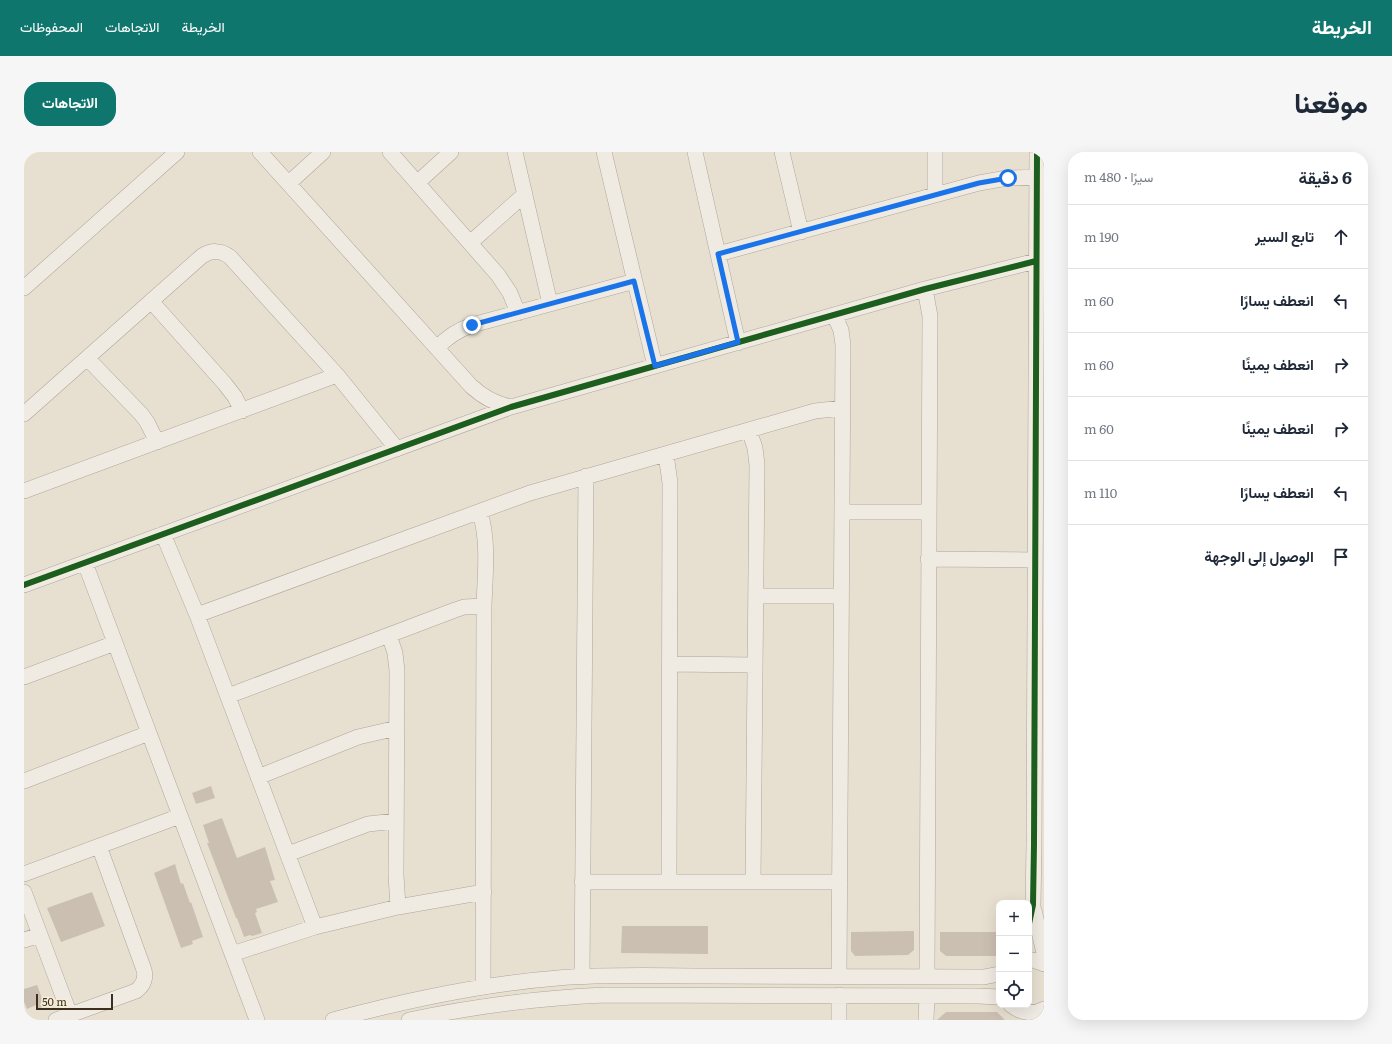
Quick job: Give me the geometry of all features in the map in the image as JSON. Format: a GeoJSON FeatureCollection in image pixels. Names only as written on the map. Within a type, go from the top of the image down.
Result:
{"type":"FeatureCollection","features":[{"type":"Feature","properties":{"kind":"street"},"geometry":{"type":"LineString","coordinates":[[24,288],[177,152]]}},
{"type":"Feature","properties":{"kind":"street"},"geometry":{"type":"LineString","coordinates":[[260,152],[478,393],[494,402],[511,407]]}},
{"type":"Feature","properties":{"kind":"street"},"geometry":{"type":"LineString","coordinates":[[288,183],[323,152]]}},
{"type":"Feature","properties":{"kind":"street"},"geometry":{"type":"LineString","coordinates":[[390,152],[505,284],[513,298],[518,313]]}},
{"type":"Feature","properties":{"kind":"street"},"geometry":{"type":"LineString","coordinates":[[417,183],[451,152]]}},
{"type":"Feature","properties":{"kind":"street"},"geometry":{"type":"LineString","coordinates":[[515,152],[550,304]]}},
{"type":"Feature","properties":{"kind":"street"},"geometry":{"type":"LineString","coordinates":[[604,152],[655,366]]}},
{"type":"Feature","properties":{"kind":"street"},"geometry":{"type":"LineString","coordinates":[[695,152],[738,342]]}},
{"type":"Feature","properties":{"kind":"street"},"geometry":{"type":"LineString","coordinates":[[782,152],[801,232]]}},
{"type":"Feature","properties":{"kind":"street"},"geometry":{"type":"LineString","coordinates":[[935,152],[935,195]]}},
{"type":"Feature","properties":{"kind":"street"},"geometry":{"type":"LineString","coordinates":[[1037,152],[1040,177],[1036,261],[1040,336],[1035,560],[1040,582],[1039,844],[1036,903],[1044,953]]}},
{"type":"Feature","properties":{"kind":"street"},"geometry":{"type":"LineString","coordinates":[[718,254],[993,180],[1040,177]]}},
{"type":"Feature","properties":{"kind":"street"},"geometry":{"type":"LineString","coordinates":[[470,243],[525,194]]}},
{"type":"Feature","properties":{"kind":"street"},"geometry":{"type":"LineString","coordinates":[[24,414],[202,256],[214,251],[223,253],[230,257],[337,376],[397,449]]}},
{"type":"Feature","properties":{"kind":"street"},"geometry":{"type":"LineString","coordinates":[[24,585],[511,407],[925,289],[1036,261]]}},
{"type":"Feature","properties":{"kind":"street"},"geometry":{"type":"LineString","coordinates":[[437,348],[450,336],[464,328],[634,281]]}},
{"type":"Feature","properties":{"kind":"street"},"geometry":{"type":"LineString","coordinates":[[925,289],[930,316],[926,977]]}},
{"type":"Feature","properties":{"kind":"street"},"geometry":{"type":"LineString","coordinates":[[151,301],[225,384],[235,397],[242,411]]}},
{"type":"Feature","properties":{"kind":"street"},"geometry":{"type":"LineString","coordinates":[[834,315],[838,322],[842,337],[839,976]]}},
{"type":"Feature","properties":{"kind":"street"},"geometry":{"type":"LineString","coordinates":[[87,358],[141,414],[147,422],[157,442]]}},
{"type":"Feature","properties":{"kind":"street"},"geometry":{"type":"LineString","coordinates":[[24,491],[337,376]]}},
{"type":"Feature","properties":{"kind":"street"},"geometry":{"type":"LineString","coordinates":[[197,615],[530,493],[815,411],[842,408]]}},
{"type":"Feature","properties":{"kind":"street"},"geometry":{"type":"LineString","coordinates":[[749,430],[755,448],[757,465],[753,882]]}},
{"type":"Feature","properties":{"kind":"street"},"geometry":{"type":"LineString","coordinates":[[666,454],[670,483],[669,882]]}},
{"type":"Feature","properties":{"kind":"street"},"geometry":{"type":"LineString","coordinates":[[582,976],[586,476]]}},
{"type":"Feature","properties":{"kind":"street"},"geometry":{"type":"LineString","coordinates":[[480,512],[485,537],[483,987]]}},
{"type":"Feature","properties":{"kind":"street"},"geometry":{"type":"LineString","coordinates":[[842,512],[928,512]]}},
{"type":"Feature","properties":{"kind":"street"},"geometry":{"type":"LineString","coordinates":[[163,534],[197,615],[315,927]]}},
{"type":"Feature","properties":{"kind":"street"},"geometry":{"type":"LineString","coordinates":[[928,559],[1035,560]]}},
{"type":"Feature","properties":{"kind":"street"},"geometry":{"type":"LineString","coordinates":[[85,563],[257,1020]]}},
{"type":"Feature","properties":{"kind":"street"},"geometry":{"type":"LineString","coordinates":[[756,596],[841,596]]}},
{"type":"Feature","properties":{"kind":"street"},"geometry":{"type":"LineString","coordinates":[[228,696],[454,610],[464,607],[484,606]]}},
{"type":"Feature","properties":{"kind":"street"},"geometry":{"type":"LineString","coordinates":[[389,635],[397,671],[396,875],[398,907]]}},
{"type":"Feature","properties":{"kind":"street"},"geometry":{"type":"LineString","coordinates":[[24,677],[115,643]]}},
{"type":"Feature","properties":{"kind":"street"},"geometry":{"type":"LineString","coordinates":[[670,664],[755,665]]}},
{"type":"Feature","properties":{"kind":"street"},"geometry":{"type":"LineString","coordinates":[[258,777],[358,737],[397,728]]}},
{"type":"Feature","properties":{"kind":"street"},"geometry":{"type":"LineString","coordinates":[[24,781],[149,733]]}},
{"type":"Feature","properties":{"kind":"street"},"geometry":{"type":"LineString","coordinates":[[24,874],[180,816]]}},
{"type":"Feature","properties":{"kind":"street"},"geometry":{"type":"LineString","coordinates":[[288,854],[368,824],[396,821]]}},
{"type":"Feature","properties":{"kind":"street"},"geometry":{"type":"LineString","coordinates":[[24,892],[40,935],[63,1017],[136,991],[144,981],[145,972],[99,846]]}},
{"type":"Feature","properties":{"kind":"street"},"geometry":{"type":"LineString","coordinates":[[582,882],[840,882]]}},
{"type":"Feature","properties":{"kind":"street"},"geometry":{"type":"LineString","coordinates":[[232,954],[315,927],[398,907],[484,892]]}},
{"type":"Feature","properties":{"kind":"street"},"geometry":{"type":"LineString","coordinates":[[1032,915],[1036,903]]}},
{"type":"Feature","properties":{"kind":"street"},"geometry":{"type":"LineString","coordinates":[[24,940],[40,935]]}},
{"type":"Feature","properties":{"kind":"street"},"geometry":{"type":"LineString","coordinates":[[1032,960],[1044,964]]}},
{"type":"Feature","properties":{"kind":"street"},"geometry":{"type":"LineString","coordinates":[[333,1020],[446,993],[536,980],[582,976],[984,977],[996,975]]}},
{"type":"Feature","properties":{"kind":"street"},"geometry":{"type":"LineString","coordinates":[[955,977],[955,996]]}},
{"type":"Feature","properties":{"kind":"street"},"geometry":{"type":"LineString","coordinates":[[405,1002],[408,1020],[460,1015],[505,1003],[585,996],[839,995],[978,996],[996,998]]}},
{"type":"Feature","properties":{"kind":"street"},"geometry":{"type":"LineString","coordinates":[[839,995],[839,1020]]}},
{"type":"Feature","properties":{"kind":"street"},"geometry":{"type":"LineString","coordinates":[[926,996],[926,1020]]}},
{"type":"Feature","properties":{"kind":"street"},"geometry":{"type":"LineString","coordinates":[[1014,1010],[1028,1013],[1044,1010],[1041,1020]]}},
{"type":"Feature","properties":{"kind":"building"},"geometry":{"type":"Polygon","coordinates":[[[211,786],[215,798],[196,804],[192,793],[211,786]]]}},
{"type":"Feature","properties":{"kind":"building"},"geometry":{"type":"Polygon","coordinates":[[[222,818],[237,858],[265,847],[275,880],[270,881],[278,902],[256,909],[257,912],[255,913],[262,933],[244,937],[207,843],[209,843],[203,825],[222,818]]]}},
{"type":"Feature","properties":{"kind":"building"},"geometry":{"type":"Polygon","coordinates":[[[175,864],[181,884],[183,883],[190,903],[191,902],[203,937],[192,941],[193,944],[181,948],[154,873],[175,864]]]}},
{"type":"Feature","properties":{"kind":"building"},"geometry":{"type":"Polygon","coordinates":[[[92,892],[105,926],[61,942],[47,908],[92,892]]]}},
{"type":"Feature","properties":{"kind":"building"},"geometry":{"type":"Polygon","coordinates":[[[622,926],[708,926],[708,954],[621,953],[622,926]]]}},
{"type":"Feature","properties":{"kind":"building"},"geometry":{"type":"Polygon","coordinates":[[[914,931],[914,950],[908,955],[855,956],[851,951],[851,932],[914,931]]]}},
{"type":"Feature","properties":{"kind":"building"},"geometry":{"type":"Polygon","coordinates":[[[940,932],[996,932],[996,956],[946,956],[940,951],[940,932]]]}},
{"type":"Feature","properties":{"kind":"building"},"geometry":{"type":"Polygon","coordinates":[[[37,985],[45,1006],[37,1009],[36,1005],[27,1009],[24,1002],[24,989],[37,985]]]}},
{"type":"Feature","properties":{"kind":"building"},"geometry":{"type":"Polygon","coordinates":[[[946,1012],[997,1012],[1005,1020],[937,1020],[946,1012]]]}},
{"type":"Feature","properties":{"kind":"cycle path"},"geometry":{"type":"LineString","coordinates":[[1032,910],[1034,844],[1037,152]]}},
{"type":"Feature","properties":{"kind":"cycle path"},"geometry":{"type":"LineString","coordinates":[[24,585],[511,407],[925,289],[1036,261]]}},
{"type":"Feature","properties":{"kind":"route"},"geometry":{"type":"LineString","coordinates":[[472,325],[634,281],[655,366],[738,342],[718,254],[979,183],[1008,178]]}}]}
